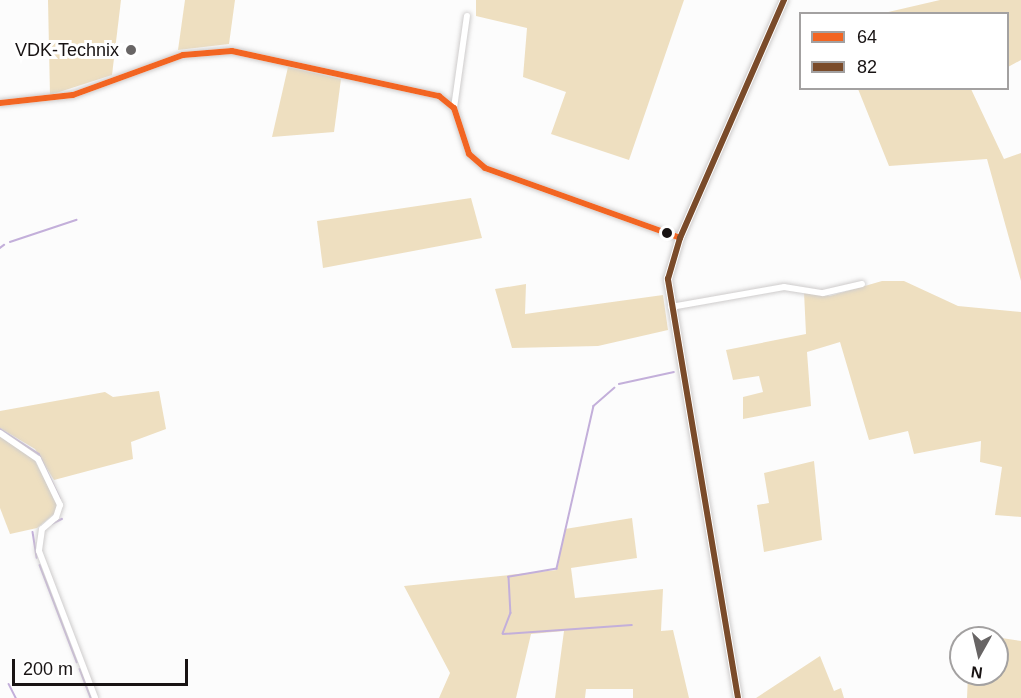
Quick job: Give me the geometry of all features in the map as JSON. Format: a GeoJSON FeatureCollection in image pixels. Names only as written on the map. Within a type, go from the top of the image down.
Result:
{"type":"FeatureCollection","features":[{"type":"Feature","properties":{"kind":"street"},"geometry":{"type":"LineString","coordinates":[[738,698],[669,308],[668,279],[680,238],[783,0]]}},
{"type":"Feature","properties":{"kind":"street"},"geometry":{"type":"LineString","coordinates":[[467,16],[454,108],[469,154],[485,168],[680,238]]}},
{"type":"Feature","properties":{"kind":"street"},"geometry":{"type":"LineString","coordinates":[[0,102],[73,95],[158,62],[224,51],[439,96],[454,108]]}},
{"type":"Feature","properties":{"kind":"street"},"geometry":{"type":"LineString","coordinates":[[669,308],[784,287],[823,293],[861,284]]}},
{"type":"Feature","properties":{"kind":"street"},"geometry":{"type":"LineString","coordinates":[[0,433],[38,459],[60,505],[56,518],[42,529],[39,551],[95,698]]}},
{"type":"Feature","properties":{"kind":"shaded area"},"geometry":{"type":"Polygon","coordinates":[[[48,0],[121,0],[112,75],[50,95],[48,0]]]}},
{"type":"Feature","properties":{"kind":"shaded area"},"geometry":{"type":"Polygon","coordinates":[[[185,0],[235,0],[229,44],[178,50],[185,0]]]}},
{"type":"Feature","properties":{"kind":"shaded area"},"geometry":{"type":"Polygon","coordinates":[[[476,0],[684,0],[629,160],[551,134],[566,92],[523,77],[527,28],[476,16],[476,0]]]}},
{"type":"Feature","properties":{"kind":"shaded area"},"geometry":{"type":"Polygon","coordinates":[[[940,0],[1021,0],[1021,60],[1009,66],[1009,12],[888,12],[940,0]]]}},
{"type":"Feature","properties":{"kind":"shaded area"},"geometry":{"type":"Polygon","coordinates":[[[288,67],[341,79],[334,132],[272,137],[288,67]]]}},
{"type":"Feature","properties":{"kind":"shaded area"},"geometry":{"type":"Polygon","coordinates":[[[858,90],[971,90],[1004,159],[1021,153],[1021,281],[987,159],[889,166],[858,90]]]}},
{"type":"Feature","properties":{"kind":"shaded area"},"geometry":{"type":"Polygon","coordinates":[[[471,198],[482,238],[323,268],[317,221],[471,198]]]}},
{"type":"Feature","properties":{"kind":"shaded area"},"geometry":{"type":"Polygon","coordinates":[[[882,281],[904,281],[958,306],[1021,312],[1021,517],[995,515],[1002,467],[980,462],[981,441],[914,454],[908,431],[869,440],[840,342],[807,352],[811,406],[743,419],[743,397],[763,392],[759,376],[733,380],[726,350],[806,334],[804,292],[830,296],[882,281]]]}},
{"type":"Feature","properties":{"kind":"shaded area"},"geometry":{"type":"Polygon","coordinates":[[[526,284],[525,314],[663,295],[668,330],[598,346],[512,348],[495,289],[526,284]]]}},
{"type":"Feature","properties":{"kind":"shaded area"},"geometry":{"type":"Polygon","coordinates":[[[159,391],[166,429],[131,442],[133,459],[54,480],[35,449],[0,428],[0,411],[105,392],[113,397],[159,391]]]}},
{"type":"Feature","properties":{"kind":"shaded area"},"geometry":{"type":"Polygon","coordinates":[[[0,435],[32,455],[57,504],[56,512],[37,528],[10,534],[0,508],[0,435]]]}},
{"type":"Feature","properties":{"kind":"shaded area"},"geometry":{"type":"Polygon","coordinates":[[[814,461],[822,540],[764,552],[757,505],[769,503],[764,473],[814,461]]]}},
{"type":"Feature","properties":{"kind":"shaded area"},"geometry":{"type":"Polygon","coordinates":[[[632,518],[637,558],[571,568],[575,598],[663,589],[661,631],[673,630],[689,698],[633,698],[633,689],[586,689],[585,698],[555,698],[564,631],[531,634],[516,698],[439,698],[450,673],[404,586],[557,570],[565,529],[632,518]]]}},
{"type":"Feature","properties":{"kind":"shaded area"},"geometry":{"type":"Polygon","coordinates":[[[1009,639],[1021,641],[1021,698],[967,698],[968,686],[1009,686],[1009,639]]]}},
{"type":"Feature","properties":{"kind":"shaded area"},"geometry":{"type":"Polygon","coordinates":[[[820,656],[834,691],[841,688],[844,698],[756,698],[820,656]]]}},
{"type":"Feature","properties":{"kind":"waterway"},"geometry":{"type":"LineString","coordinates":[[10,242],[76,220]]}},
{"type":"Feature","properties":{"kind":"waterway"},"geometry":{"type":"LineString","coordinates":[[0,248],[4,245]]}},
{"type":"Feature","properties":{"kind":"waterway"},"geometry":{"type":"LineString","coordinates":[[619,384],[674,372]]}},
{"type":"Feature","properties":{"kind":"waterway"},"geometry":{"type":"LineString","coordinates":[[615,388],[594,406],[557,569],[509,577],[511,613],[503,634],[632,625]]}},
{"type":"Feature","properties":{"kind":"waterway"},"geometry":{"type":"LineString","coordinates":[[0,429],[39,454],[60,498]]}},
{"type":"Feature","properties":{"kind":"waterway"},"geometry":{"type":"LineString","coordinates":[[52,524],[62,519]]}},
{"type":"Feature","properties":{"kind":"waterway"},"geometry":{"type":"LineString","coordinates":[[33,532],[37,558]]}},
{"type":"Feature","properties":{"kind":"waterway"},"geometry":{"type":"LineString","coordinates":[[40,565],[77,662]]}},
{"type":"Feature","properties":{"kind":"waterway"},"geometry":{"type":"LineString","coordinates":[[80,669],[91,698]]}},
{"type":"Feature","properties":{"kind":"waterway"},"geometry":{"type":"LineString","coordinates":[[9,684],[16,698]]}},
{"type":"Feature","properties":{"kind":"transit line","name":"82"},"geometry":{"type":"LineString","coordinates":[[738,698],[668,279],[680,238],[784,0]]}},
{"type":"Feature","properties":{"kind":"transit line","name":"64"},"geometry":{"type":"LineString","coordinates":[[0,103],[73,95],[183,55],[232,51],[439,96],[454,108],[469,154],[485,168],[680,238]]}},
{"type":"Feature","properties":{"kind":"place","name":"VDK-Technix"},"geometry":{"type":"Point","coordinates":[131,50]}}]}
